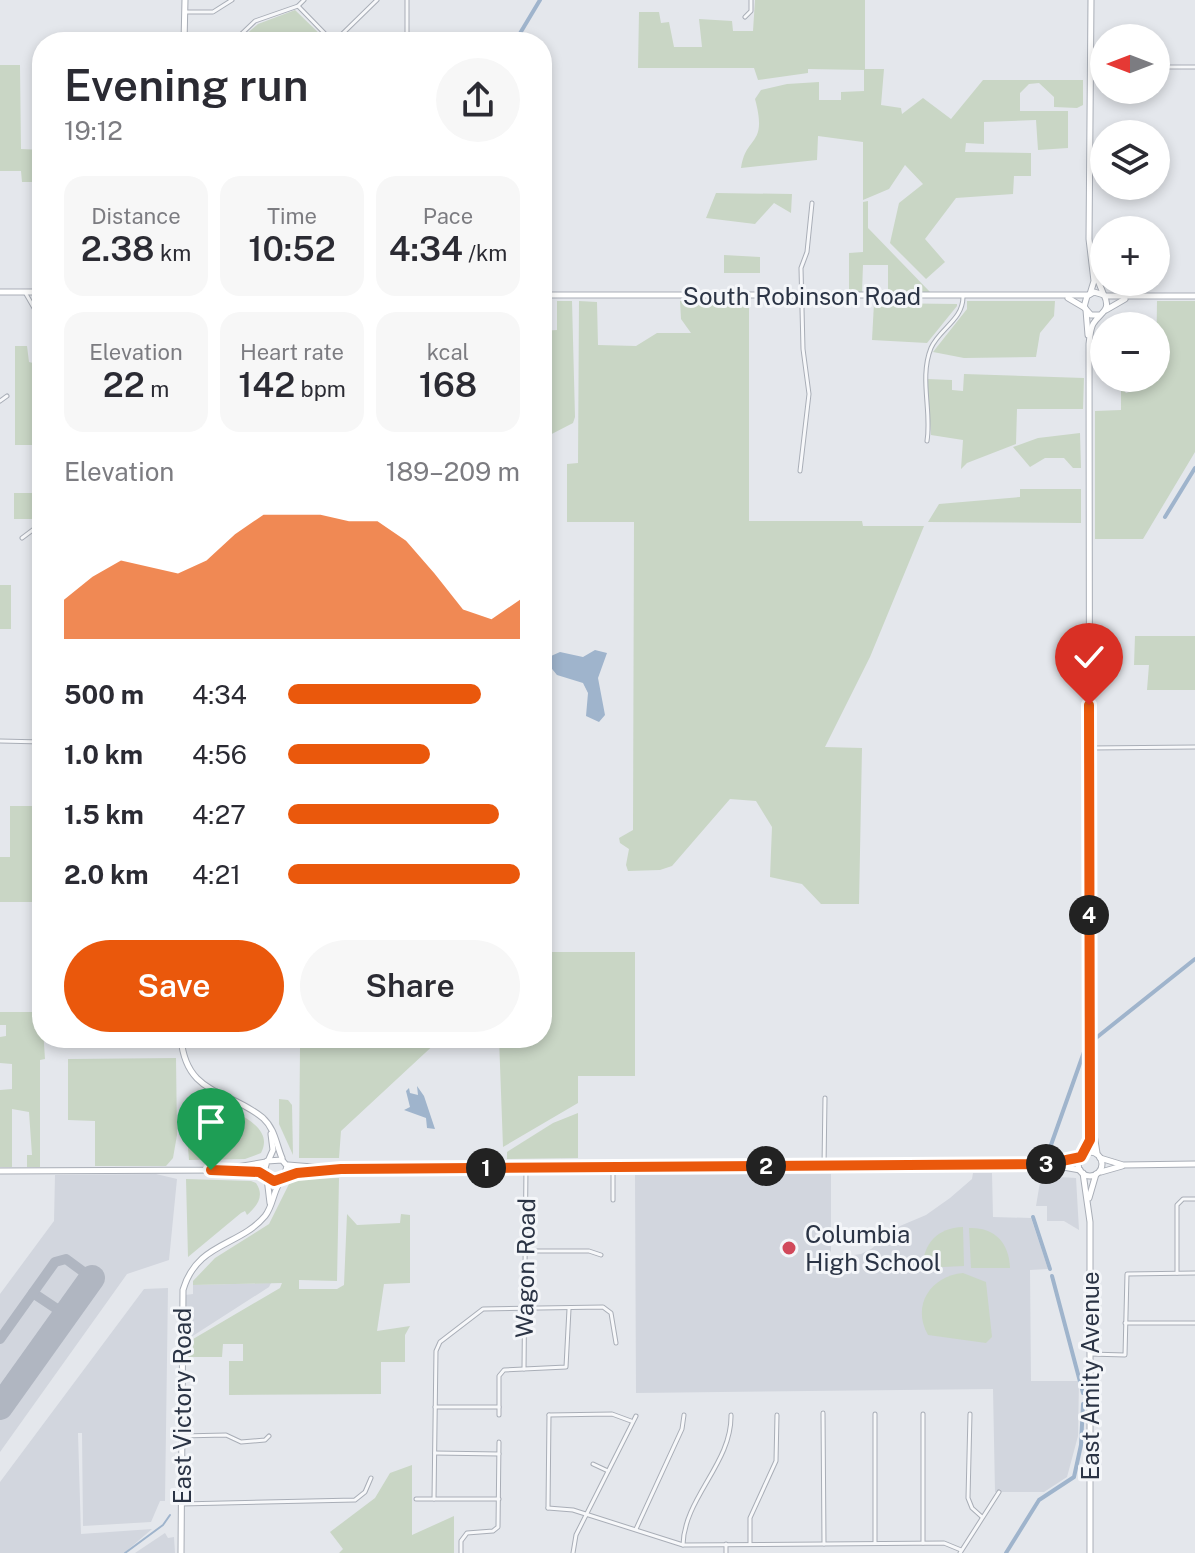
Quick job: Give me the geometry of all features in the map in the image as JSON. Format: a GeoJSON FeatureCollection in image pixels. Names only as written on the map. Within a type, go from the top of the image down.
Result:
{"type":"FeatureCollection","features":[{"type":"Feature","properties":{"kind":"main road"},"geometry":{"type":"LineString","coordinates":[[184,32],[185,0]]}},
{"type":"Feature","properties":{"kind":"main road"},"geometry":{"type":"LineString","coordinates":[[1091,0],[1091,24]]}},
{"type":"Feature","properties":{"kind":"main road"},"geometry":{"type":"LineString","coordinates":[[1090,104],[1091,216]]}},
{"type":"Feature","properties":{"kind":"main road"},"geometry":{"type":"LineString","coordinates":[[0,292],[32,292]]}},
{"type":"Feature","properties":{"kind":"main road"},"geometry":{"type":"LineString","coordinates":[[1082,1156],[1090,1140],[1089,344],[1085,309],[1089,294]]}},
{"type":"Feature","properties":{"kind":"main road","name":"South Robinson Road"},"geometry":{"type":"LineString","coordinates":[[552,295],[1063,297],[1089,294]]}},
{"type":"Feature","properties":{"kind":"main road"},"geometry":{"type":"LineString","coordinates":[[1104,296],[1106,311],[1138,296]]}},
{"type":"Feature","properties":{"kind":"main road"},"geometry":{"type":"LineString","coordinates":[[1170,296],[1195,296]]}},
{"type":"Feature","properties":{"kind":"main road","name":"South Robinson Road"},"geometry":{"type":"LineString","coordinates":[[1063,297],[1092,312]]}},
{"type":"Feature","properties":{"kind":"main road"},"geometry":{"type":"LineString","coordinates":[[1089,344],[1090,338]]}},
{"type":"Feature","properties":{"kind":"main road"},"geometry":{"type":"LineString","coordinates":[[183,1048],[186,1064],[197,1080],[211,1092],[255,1113],[271,1129],[284,1161],[283,1179]]}},
{"type":"Feature","properties":{"kind":"main road"},"geometry":{"type":"LineString","coordinates":[[1090,1107],[1099,1157]]}},
{"type":"Feature","properties":{"kind":"main road"},"geometry":{"type":"LineString","coordinates":[[270,1204],[266,1177],[267,1161],[273,1150],[271,1129]]}},
{"type":"Feature","properties":{"kind":"main road"},"geometry":{"type":"LineString","coordinates":[[1047,1164],[1082,1156],[1099,1157],[1123,1165]]}},
{"type":"Feature","properties":{"kind":"main road","name":"East Amity Avenue"},"geometry":{"type":"LineString","coordinates":[[1082,1156],[1088,1199],[1090,1553]]}},
{"type":"Feature","properties":{"kind":"main road","name":"East Amity Avenue"},"geometry":{"type":"LineString","coordinates":[[1088,1199],[1099,1157]]}},
{"type":"Feature","properties":{"kind":"main road"},"geometry":{"type":"LineString","coordinates":[[219,1170],[267,1161],[284,1161],[296,1168],[330,1169],[1047,1164],[1097,1173],[1123,1165],[1195,1164]]}},
{"type":"Feature","properties":{"kind":"main road"},"geometry":{"type":"LineString","coordinates":[[0,1171],[219,1170],[283,1179],[330,1169]]}},
{"type":"Feature","properties":{"kind":"main road","name":"East Victory Road"},"geometry":{"type":"LineString","coordinates":[[181,1553],[181,1299],[186,1281],[208,1252],[258,1222],[283,1179]]}},
{"type":"Feature","properties":{"kind":"street"},"geometry":{"type":"LineString","coordinates":[[185,12],[213,12],[232,0]]}},
{"type":"Feature","properties":{"kind":"street"},"geometry":{"type":"LineString","coordinates":[[243,32],[255,21],[298,6],[304,0]]}},
{"type":"Feature","properties":{"kind":"street"},"geometry":{"type":"LineString","coordinates":[[343,32],[377,0]]}},
{"type":"Feature","properties":{"kind":"street"},"geometry":{"type":"LineString","coordinates":[[407,0],[407,32]]}},
{"type":"Feature","properties":{"kind":"street"},"geometry":{"type":"LineString","coordinates":[[745,17],[751,11],[751,0]]}},
{"type":"Feature","properties":{"kind":"street"},"geometry":{"type":"LineString","coordinates":[[298,6],[323,32]]}},
{"type":"Feature","properties":{"kind":"street"},"geometry":{"type":"LineString","coordinates":[[1170,67],[1195,67]]}},
{"type":"Feature","properties":{"kind":"street"},"geometry":{"type":"LineString","coordinates":[[800,471],[809,394],[801,268],[807,252],[812,203]]}},
{"type":"Feature","properties":{"kind":"street"},"geometry":{"type":"LineString","coordinates":[[25,292],[32,304]]}},
{"type":"Feature","properties":{"kind":"street"},"geometry":{"type":"LineString","coordinates":[[927,441],[925,379],[931,349],[960,312],[963,297]]}},
{"type":"Feature","properties":{"kind":"street"},"geometry":{"type":"LineString","coordinates":[[0,401],[7,396]]}},
{"type":"Feature","properties":{"kind":"street"},"geometry":{"type":"LineString","coordinates":[[22,538],[32,530]]}},
{"type":"Feature","properties":{"kind":"street"},"geometry":{"type":"LineString","coordinates":[[0,741],[32,742]]}},
{"type":"Feature","properties":{"kind":"street"},"geometry":{"type":"LineString","coordinates":[[1089,748],[1195,747]]}},
{"type":"Feature","properties":{"kind":"street"},"geometry":{"type":"LineString","coordinates":[[824,1166],[825,1098]]}},
{"type":"Feature","properties":{"kind":"street","name":"Wagon Road"},"geometry":{"type":"LineString","coordinates":[[524,1369],[526,1167]]}},
{"type":"Feature","properties":{"kind":"street"},"geometry":{"type":"LineString","coordinates":[[613,1167],[613,1200]]}},
{"type":"Feature","properties":{"kind":"street"},"geometry":{"type":"LineString","coordinates":[[1177,1273],[1179,1201],[1195,1199]]}},
{"type":"Feature","properties":{"kind":"street"},"geometry":{"type":"LineString","coordinates":[[525,1251],[589,1251],[601,1255]]}},
{"type":"Feature","properties":{"kind":"street"},"geometry":{"type":"LineString","coordinates":[[1090,1354],[1125,1355],[1127,1274],[1195,1273]]}},
{"type":"Feature","properties":{"kind":"street"},"geometry":{"type":"LineString","coordinates":[[499,1415],[500,1372],[566,1367],[569,1308]]}},
{"type":"Feature","properties":{"kind":"street"},"geometry":{"type":"LineString","coordinates":[[434,1499],[436,1351],[440,1342],[483,1309],[569,1308],[610,1310],[616,1343]]}},
{"type":"Feature","properties":{"kind":"street"},"geometry":{"type":"LineString","coordinates":[[1125,1323],[1195,1323]]}},
{"type":"Feature","properties":{"kind":"street"},"geometry":{"type":"LineString","coordinates":[[435,1407],[499,1407]]}},
{"type":"Feature","properties":{"kind":"street"},"geometry":{"type":"LineString","coordinates":[[823,1413],[824,1544]]}},
{"type":"Feature","properties":{"kind":"street"},"geometry":{"type":"LineString","coordinates":[[548,1508],[547,1414],[612,1414],[632,1422]]}},
{"type":"Feature","properties":{"kind":"street"},"geometry":{"type":"LineString","coordinates":[[875,1414],[875,1543]]}},
{"type":"Feature","properties":{"kind":"street"},"geometry":{"type":"LineString","coordinates":[[923,1414],[923,1543]]}},
{"type":"Feature","properties":{"kind":"street"},"geometry":{"type":"LineString","coordinates":[[970,1414],[968,1498],[972,1508],[982,1517]]}},
{"type":"Feature","properties":{"kind":"street"},"geometry":{"type":"LineString","coordinates":[[636,1529],[682,1429],[684,1415]]}},
{"type":"Feature","properties":{"kind":"street"},"geometry":{"type":"LineString","coordinates":[[683,1545],[685,1528],[729,1440],[731,1415]]}},
{"type":"Feature","properties":{"kind":"street"},"geometry":{"type":"LineString","coordinates":[[750,1544],[750,1518],[776,1461],[777,1415]]}},
{"type":"Feature","properties":{"kind":"street"},"geometry":{"type":"LineString","coordinates":[[573,1553],[576,1535],[636,1416]]}},
{"type":"Feature","properties":{"kind":"street"},"geometry":{"type":"LineString","coordinates":[[181,1436],[226,1435],[241,1442],[265,1440],[269,1436]]}},
{"type":"Feature","properties":{"kind":"street"},"geometry":{"type":"LineString","coordinates":[[461,1553],[461,1541],[467,1533],[493,1531],[498,1527],[499,1442]]}},
{"type":"Feature","properties":{"kind":"street"},"geometry":{"type":"LineString","coordinates":[[435,1453],[499,1454]]}},
{"type":"Feature","properties":{"kind":"street"},"geometry":{"type":"LineString","coordinates":[[593,1464],[608,1471]]}},
{"type":"Feature","properties":{"kind":"street"},"geometry":{"type":"LineString","coordinates":[[181,1504],[355,1500],[365,1492],[371,1478]]}},
{"type":"Feature","properties":{"kind":"street"},"geometry":{"type":"LineString","coordinates":[[543,1512],[548,1508],[586,1515],[683,1545],[944,1543],[960,1551],[999,1492]]}},
{"type":"Feature","properties":{"kind":"street"},"geometry":{"type":"LineString","coordinates":[[416,1499],[499,1499]]}},
{"type":"Feature","properties":{"kind":"street"},"geometry":{"type":"LineString","coordinates":[[726,1544],[729,1553]]}},
{"type":"Feature","properties":{"kind":"street"},"geometry":{"type":"LineString","coordinates":[[729,1553],[731,1544]]}},
{"type":"Feature","properties":{"kind":"shaded area"},"geometry":{"type":"Polygon","coordinates":[[[973,1173],[992,1173],[993,1217],[1031,1218],[1048,1269],[1030,1270],[1031,1381],[1079,1381],[1078,1436],[1067,1477],[1044,1492],[995,1492],[993,1389],[636,1393],[635,1175],[831,1174],[831,1258],[861,1254],[871,1249],[900,1226],[926,1215],[950,1198],[972,1179],[973,1173]]]}},
{"type":"Feature","properties":{"kind":"shaded area"},"geometry":{"type":"Polygon","coordinates":[[[156,1174],[177,1179],[169,1260],[127,1274],[0,1452],[0,1294],[54,1221],[55,1175],[156,1174]]]}},
{"type":"Feature","properties":{"kind":"shaded area"},"geometry":{"type":"Polygon","coordinates":[[[1041,1176],[1076,1178],[1079,1230],[1064,1221],[1047,1221],[1047,1206],[1036,1206],[1041,1176]]]}},
{"type":"Feature","properties":{"kind":"shaded area"},"geometry":{"type":"Polygon","coordinates":[[[271,1283],[188,1339],[185,1295],[193,1294],[193,1285],[271,1283]]]}},
{"type":"Feature","properties":{"kind":"shaded area"},"geometry":{"type":"Polygon","coordinates":[[[168,1288],[165,1501],[160,1501],[151,1522],[83,1526],[82,1433],[78,1433],[81,1534],[152,1529],[124,1553],[0,1553],[0,1482],[144,1289],[168,1288]]]}},
{"type":"Feature","properties":{"kind":"shaded area"},"geometry":{"type":"Polygon","coordinates":[[[165,1533],[168,1538],[174,1537],[175,1553],[135,1553],[165,1533]]]}},
{"type":"Feature","properties":{"kind":"green space"},"geometry":{"type":"Polygon","coordinates":[[[755,0],[865,0],[865,69],[884,69],[881,105],[901,108],[902,114],[923,98],[951,119],[983,80],[1083,80],[1083,105],[1077,108],[1054,107],[1054,97],[1039,83],[1029,84],[1020,93],[1020,111],[1068,111],[1068,148],[1038,150],[1036,120],[984,122],[984,144],[966,143],[965,152],[1031,153],[1031,176],[1014,176],[1013,194],[956,198],[925,239],[945,262],[926,279],[890,243],[899,203],[923,184],[905,165],[889,189],[863,200],[863,142],[818,136],[817,160],[741,168],[747,150],[758,133],[755,99],[761,90],[819,82],[819,100],[841,100],[841,92],[864,91],[864,70],[808,69],[808,73],[758,80],[754,68],[638,68],[639,12],[659,12],[661,23],[669,22],[674,47],[702,47],[699,19],[732,21],[733,31],[753,31],[755,0]]]}},
{"type":"Feature","properties":{"kind":"green space"},"geometry":{"type":"Polygon","coordinates":[[[295,10],[318,32],[249,32],[258,24],[295,10]]]}},
{"type":"Feature","properties":{"kind":"green space"},"geometry":{"type":"Polygon","coordinates":[[[0,65],[20,65],[21,149],[32,150],[32,182],[22,182],[21,171],[0,171],[0,65]]]}},
{"type":"Feature","properties":{"kind":"green space"},"geometry":{"type":"Polygon","coordinates":[[[716,193],[792,194],[791,213],[774,203],[755,224],[706,218],[716,193]]]}},
{"type":"Feature","properties":{"kind":"green space"},"geometry":{"type":"Polygon","coordinates":[[[868,201],[868,228],[930,292],[888,292],[888,265],[863,265],[862,292],[849,292],[849,253],[863,252],[863,202],[868,201]]]}},
{"type":"Feature","properties":{"kind":"green space"},"geometry":{"type":"Polygon","coordinates":[[[724,255],[760,257],[760,273],[724,273],[724,255]]]}},
{"type":"Feature","properties":{"kind":"green space"},"geometry":{"type":"Polygon","coordinates":[[[749,300],[749,521],[862,521],[863,526],[924,526],[870,657],[825,747],[862,748],[859,904],[821,904],[802,884],[770,877],[772,827],[756,801],[730,799],[672,866],[660,870],[628,871],[629,849],[620,843],[619,838],[633,830],[634,522],[567,522],[567,464],[578,463],[579,301],[597,302],[598,345],[636,346],[657,333],[691,333],[681,319],[680,301],[749,300]]]}},
{"type":"Feature","properties":{"kind":"green space"},"geometry":{"type":"Polygon","coordinates":[[[557,301],[572,301],[575,417],[573,423],[552,434],[552,330],[557,330],[557,301]]]}},
{"type":"Feature","properties":{"kind":"green space"},"geometry":{"type":"Polygon","coordinates":[[[967,301],[1055,301],[1054,316],[1040,333],[1036,357],[964,358],[933,352],[967,309],[967,301]]]}},
{"type":"Feature","properties":{"kind":"green space"},"geometry":{"type":"Polygon","coordinates":[[[1157,301],[1195,301],[1195,452],[1143,539],[1095,539],[1095,411],[1121,410],[1121,392],[1170,392],[1170,312],[1157,312],[1157,301]]]}},
{"type":"Feature","properties":{"kind":"green space"},"geometry":{"type":"Polygon","coordinates":[[[874,303],[957,306],[927,343],[872,340],[874,303]]]}},
{"type":"Feature","properties":{"kind":"green space"},"geometry":{"type":"Polygon","coordinates":[[[15,346],[27,346],[29,362],[32,363],[32,445],[15,445],[15,346]]]}},
{"type":"Feature","properties":{"kind":"green space"},"geometry":{"type":"Polygon","coordinates":[[[964,374],[1084,378],[1083,409],[1017,409],[1016,444],[967,463],[961,469],[963,440],[931,435],[927,379],[952,380],[952,390],[963,391],[964,374]]]}},
{"type":"Feature","properties":{"kind":"green space"},"geometry":{"type":"Polygon","coordinates":[[[1080,433],[1081,468],[1073,468],[1064,458],[1045,458],[1030,467],[1013,447],[1038,438],[1080,433]]]}},
{"type":"Feature","properties":{"kind":"green space"},"geometry":{"type":"Polygon","coordinates":[[[1020,489],[1081,489],[1081,523],[928,522],[939,504],[1020,497],[1020,489]]]}},
{"type":"Feature","properties":{"kind":"green space"},"geometry":{"type":"Polygon","coordinates":[[[14,493],[32,493],[32,519],[14,519],[14,493]]]}},
{"type":"Feature","properties":{"kind":"green space"},"geometry":{"type":"Polygon","coordinates":[[[0,585],[11,585],[11,629],[0,629],[0,585]]]}},
{"type":"Feature","properties":{"kind":"green space"},"geometry":{"type":"Polygon","coordinates":[[[1135,636],[1195,636],[1195,690],[1147,690],[1149,665],[1134,665],[1135,636]]]}},
{"type":"Feature","properties":{"kind":"green space"},"geometry":{"type":"Polygon","coordinates":[[[10,806],[32,806],[32,902],[0,902],[0,857],[10,857],[10,806]]]}},
{"type":"Feature","properties":{"kind":"green space"},"geometry":{"type":"Polygon","coordinates":[[[552,952],[635,952],[635,1076],[578,1076],[578,1103],[503,1147],[499,1048],[552,1048],[552,952]]]}},
{"type":"Feature","properties":{"kind":"green space"},"geometry":{"type":"Polygon","coordinates":[[[0,1012],[32,1012],[32,1048],[44,1048],[45,1059],[40,1060],[40,1167],[27,1167],[27,1155],[32,1155],[29,1112],[12,1109],[12,1167],[0,1167],[0,1090],[12,1089],[12,1064],[0,1063],[0,1037],[6,1036],[6,1025],[0,1025],[0,1012]]]}},
{"type":"Feature","properties":{"kind":"green space"},"geometry":{"type":"Polygon","coordinates":[[[300,1048],[430,1048],[341,1131],[339,1158],[299,1158],[300,1048]]]}},
{"type":"Feature","properties":{"kind":"green space"},"geometry":{"type":"Polygon","coordinates":[[[176,1058],[177,1135],[173,1158],[166,1166],[95,1166],[95,1121],[68,1120],[68,1059],[176,1058]]]}},
{"type":"Feature","properties":{"kind":"green space"},"geometry":{"type":"Polygon","coordinates":[[[279,1099],[288,1100],[292,1105],[293,1155],[279,1124],[279,1099]]]}},
{"type":"Feature","properties":{"kind":"green space"},"geometry":{"type":"Polygon","coordinates":[[[212,1101],[240,1114],[257,1127],[264,1143],[261,1153],[245,1159],[189,1160],[186,1123],[212,1122],[212,1101]]]}},
{"type":"Feature","properties":{"kind":"green space"},"geometry":{"type":"Polygon","coordinates":[[[578,1113],[578,1158],[507,1159],[507,1152],[553,1123],[578,1113]]]}},
{"type":"Feature","properties":{"kind":"green space"},"geometry":{"type":"Polygon","coordinates":[[[339,1178],[337,1281],[299,1280],[299,1289],[337,1289],[344,1285],[347,1214],[357,1225],[400,1223],[401,1214],[410,1215],[410,1283],[384,1284],[377,1331],[410,1326],[405,1335],[405,1362],[381,1362],[381,1394],[229,1395],[229,1361],[243,1361],[243,1344],[223,1344],[222,1357],[188,1357],[188,1342],[280,1288],[282,1283],[193,1285],[193,1281],[215,1258],[269,1224],[289,1184],[300,1179],[339,1178]]]}},
{"type":"Feature","properties":{"kind":"green space"},"geometry":{"type":"Polygon","coordinates":[[[186,1179],[251,1181],[256,1183],[260,1192],[257,1204],[247,1215],[245,1211],[241,1213],[188,1257],[186,1179]]]}},
{"type":"Feature","properties":{"kind":"green space"},"geometry":{"type":"Polygon","coordinates":[[[963,1227],[964,1266],[922,1268],[926,1251],[934,1238],[946,1230],[963,1227]]]}},
{"type":"Feature","properties":{"kind":"green space"},"geometry":{"type":"Polygon","coordinates":[[[969,1228],[993,1233],[1007,1251],[1010,1268],[971,1268],[969,1228]]]}},
{"type":"Feature","properties":{"kind":"green space"},"geometry":{"type":"Polygon","coordinates":[[[963,1273],[986,1282],[992,1337],[986,1343],[928,1335],[923,1324],[923,1303],[933,1286],[952,1275],[963,1273]]]}},
{"type":"Feature","properties":{"kind":"green space"},"geometry":{"type":"Polygon","coordinates":[[[412,1465],[412,1535],[454,1516],[454,1553],[339,1553],[343,1549],[330,1532],[375,1498],[390,1473],[412,1465]]]}},
{"type":"Feature","properties":{"kind":"water"},"geometry":{"type":"Polygon","coordinates":[[[595,650],[607,653],[598,678],[605,715],[599,722],[586,716],[588,693],[583,683],[557,675],[552,669],[552,656],[560,652],[583,657],[595,650]]]}},
{"type":"Feature","properties":{"kind":"water"},"geometry":{"type":"Polygon","coordinates":[[[417,1086],[424,1096],[435,1129],[427,1128],[426,1118],[404,1110],[410,1107],[406,1091],[409,1088],[410,1093],[418,1095],[417,1086]]]}},
{"type":"Feature","properties":{"kind":"waterway"},"geometry":{"type":"LineString","coordinates":[[521,32],[540,0]]}},
{"type":"Feature","properties":{"kind":"waterway"},"geometry":{"type":"LineString","coordinates":[[1165,517],[1195,468]]}},
{"type":"Feature","properties":{"kind":"waterway"},"geometry":{"type":"LineString","coordinates":[[1096,1038],[1195,959]]}},
{"type":"Feature","properties":{"kind":"waterway"},"geometry":{"type":"LineString","coordinates":[[1046,1159],[1084,1052]]}},
{"type":"Feature","properties":{"kind":"waterway"},"geometry":{"type":"LineString","coordinates":[[1033,1217],[1050,1269]]}},
{"type":"Feature","properties":{"kind":"waterway"},"geometry":{"type":"LineString","coordinates":[[1052,1276],[1083,1393]]}},
{"type":"Feature","properties":{"kind":"waterway"},"geometry":{"type":"LineString","coordinates":[[1006,1553],[1039,1500],[1074,1477],[1081,1445],[1083,1404]]}},
{"type":"Feature","properties":{"kind":"waterway"},"geometry":{"type":"LineString","coordinates":[[125,1553],[163,1525],[170,1515]]}},
{"type":"Feature","properties":{"kind":"taxiway"},"geometry":{"type":"LineString","coordinates":[[0,1339],[55,1262],[66,1259],[85,1273],[90,1282]]}},
{"type":"Feature","properties":{"kind":"taxiway"},"geometry":{"type":"LineString","coordinates":[[33,1293],[66,1315]]}},
{"type":"Feature","properties":{"kind":"runway"},"geometry":{"type":"LineString","coordinates":[[0,1407],[92,1278]]}},
{"type":"Feature","properties":{"kind":"place","name":"Columbia High School"},"geometry":{"type":"Point","coordinates":[789,1248]}},
{"type":"Feature","properties":{"kind":"route"},"geometry":{"type":"LineString","coordinates":[[211,1170],[259,1172],[270,1180],[278,1181],[297,1173],[341,1169],[1047,1164],[1081,1157],[1090,1140],[1089,705]]}}]}
